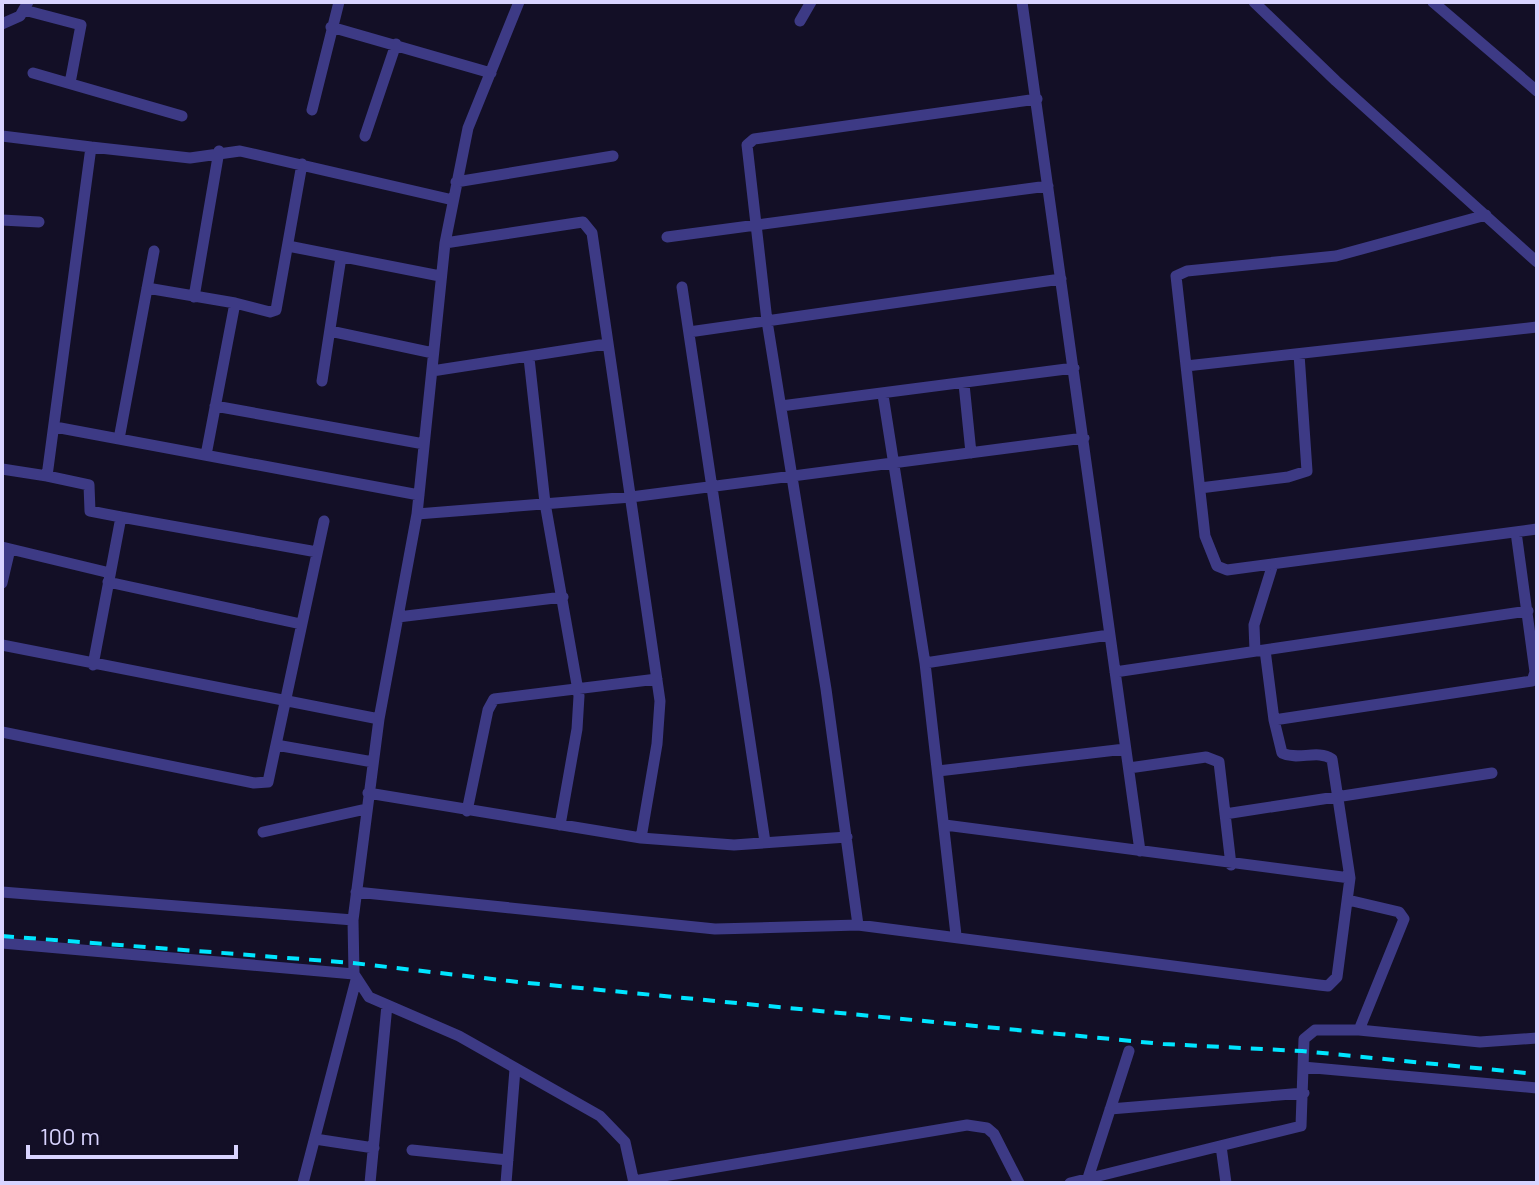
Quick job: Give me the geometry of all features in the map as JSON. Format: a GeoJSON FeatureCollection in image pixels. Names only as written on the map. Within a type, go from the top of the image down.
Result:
{"type":"FeatureCollection","features":[{"type":"Feature","properties":{"kind":"street"},"geometry":{"type":"LineString","coordinates":[[312,110],[339,2]]}},
{"type":"Feature","properties":{"kind":"street"},"geometry":{"type":"LineString","coordinates":[[303,1183],[355,977],[353,920],[368,793],[417,514],[440,276],[456,182],[468,128],[519,2]]}},
{"type":"Feature","properties":{"kind":"street"},"geometry":{"type":"LineString","coordinates":[[800,21],[811,2]]}},
{"type":"Feature","properties":{"kind":"street"},"geometry":{"type":"LineString","coordinates":[[1022,2],[1140,851]]}},
{"type":"Feature","properties":{"kind":"street"},"geometry":{"type":"LineString","coordinates":[[1254,2],[1336,81],[1536,260]]}},
{"type":"Feature","properties":{"kind":"street"},"geometry":{"type":"LineString","coordinates":[[1433,2],[1537,91]]}},
{"type":"Feature","properties":{"kind":"street"},"geometry":{"type":"LineString","coordinates":[[2,24],[20,16],[26,6],[81,25],[70,83]]}},
{"type":"Feature","properties":{"kind":"street"},"geometry":{"type":"LineString","coordinates":[[331,27],[491,73]]}},
{"type":"Feature","properties":{"kind":"street"},"geometry":{"type":"LineString","coordinates":[[365,136],[396,44]]}},
{"type":"Feature","properties":{"kind":"street"},"geometry":{"type":"LineString","coordinates":[[33,73],[182,116]]}},
{"type":"Feature","properties":{"kind":"street"},"geometry":{"type":"LineString","coordinates":[[858,925],[767,321],[747,151],[750,141],[1037,99]]}},
{"type":"Feature","properties":{"kind":"street"},"geometry":{"type":"LineString","coordinates":[[2,136],[190,158],[219,151],[240,151],[453,200]]}},
{"type":"Feature","properties":{"kind":"street"},"geometry":{"type":"LineString","coordinates":[[47,476],[91,147]]}},
{"type":"Feature","properties":{"kind":"street"},"geometry":{"type":"LineString","coordinates":[[194,297],[219,151]]}},
{"type":"Feature","properties":{"kind":"street"},"geometry":{"type":"LineString","coordinates":[[456,182],[613,156]]}},
{"type":"Feature","properties":{"kind":"street"},"geometry":{"type":"LineString","coordinates":[[147,288],[276,310],[302,164]]}},
{"type":"Feature","properties":{"kind":"street"},"geometry":{"type":"LineString","coordinates":[[667,237],[1048,186]]}},
{"type":"Feature","properties":{"kind":"street"},"geometry":{"type":"LineString","coordinates":[[1486,215],[1336,256],[1180,272],[1176,276],[1205,536],[1217,566],[1227,570],[1537,529]]}},
{"type":"Feature","properties":{"kind":"street"},"geometry":{"type":"LineString","coordinates":[[2,220],[39,222]]}},
{"type":"Feature","properties":{"kind":"street"},"geometry":{"type":"LineString","coordinates":[[445,243],[583,222],[592,233],[657,679],[658,736],[641,838]]}},
{"type":"Feature","properties":{"kind":"street"},"geometry":{"type":"LineString","coordinates":[[288,246],[440,276]]}},
{"type":"Feature","properties":{"kind":"street"},"geometry":{"type":"LineString","coordinates":[[119,439],[154,251]]}},
{"type":"Feature","properties":{"kind":"street"},"geometry":{"type":"LineString","coordinates":[[322,381],[341,257]]}},
{"type":"Feature","properties":{"kind":"street"},"geometry":{"type":"LineString","coordinates":[[689,332],[1061,279]]}},
{"type":"Feature","properties":{"kind":"street"},"geometry":{"type":"LineString","coordinates":[[682,287],[765,842]]}},
{"type":"Feature","properties":{"kind":"street"},"geometry":{"type":"LineString","coordinates":[[206,455],[235,303]]}},
{"type":"Feature","properties":{"kind":"street"},"geometry":{"type":"LineString","coordinates":[[1186,366],[1537,327]]}},
{"type":"Feature","properties":{"kind":"street"},"geometry":{"type":"LineString","coordinates":[[330,331],[433,353]]}},
{"type":"Feature","properties":{"kind":"street"},"geometry":{"type":"LineString","coordinates":[[432,371],[606,344]]}},
{"type":"Feature","properties":{"kind":"street"},"geometry":{"type":"LineString","coordinates":[[1200,488],[1288,477],[1307,471],[1299,354]]}},
{"type":"Feature","properties":{"kind":"street"},"geometry":{"type":"LineString","coordinates":[[529,358],[545,503],[578,686],[579,721],[560,825]]}},
{"type":"Feature","properties":{"kind":"street"},"geometry":{"type":"LineString","coordinates":[[781,406],[1074,368]]}},
{"type":"Feature","properties":{"kind":"street"},"geometry":{"type":"LineString","coordinates":[[964,384],[971,453]]}},
{"type":"Feature","properties":{"kind":"street"},"geometry":{"type":"LineString","coordinates":[[883,395],[925,663],[956,935]]}},
{"type":"Feature","properties":{"kind":"street"},"geometry":{"type":"LineString","coordinates":[[215,406],[424,444]]}},
{"type":"Feature","properties":{"kind":"street"},"geometry":{"type":"LineString","coordinates":[[55,427],[419,495]]}},
{"type":"Feature","properties":{"kind":"street"},"geometry":{"type":"LineString","coordinates":[[417,514],[631,497],[1084,438]]}},
{"type":"Feature","properties":{"kind":"street"},"geometry":{"type":"LineString","coordinates":[[2,469],[89,485],[90,511],[317,552]]}},
{"type":"Feature","properties":{"kind":"street"},"geometry":{"type":"LineString","coordinates":[[93,665],[121,517]]}},
{"type":"Feature","properties":{"kind":"street"},"geometry":{"type":"LineString","coordinates":[[2,732],[261,784],[268,782],[324,521]]}},
{"type":"Feature","properties":{"kind":"street"},"geometry":{"type":"LineString","coordinates":[[1274,720],[1532,681],[1535,672],[1516,532]]}},
{"type":"Feature","properties":{"kind":"street"},"geometry":{"type":"LineString","coordinates":[[2,583],[6,548],[301,624]]}},
{"type":"Feature","properties":{"kind":"street"},"geometry":{"type":"LineString","coordinates":[[356,892],[715,929],[858,925],[956,935],[1328,986],[1337,977],[1350,878],[1332,759],[1320,755],[1287,756],[1282,753],[1254,625],[1273,564]]}},
{"type":"Feature","properties":{"kind":"street"},"geometry":{"type":"LineString","coordinates":[[398,617],[563,597]]}},
{"type":"Feature","properties":{"kind":"street"},"geometry":{"type":"LineString","coordinates":[[1115,672],[1528,611]]}},
{"type":"Feature","properties":{"kind":"street"},"geometry":{"type":"LineString","coordinates":[[925,663],[1109,635]]}},
{"type":"Feature","properties":{"kind":"street"},"geometry":{"type":"LineString","coordinates":[[2,645],[379,719]]}},
{"type":"Feature","properties":{"kind":"street"},"geometry":{"type":"LineString","coordinates":[[467,811],[491,703],[502,696],[657,679]]}},
{"type":"Feature","properties":{"kind":"street"},"geometry":{"type":"LineString","coordinates":[[276,745],[373,762]]}},
{"type":"Feature","properties":{"kind":"street"},"geometry":{"type":"LineString","coordinates":[[938,771],[1125,749]]}},
{"type":"Feature","properties":{"kind":"street"},"geometry":{"type":"LineString","coordinates":[[1129,768],[1214,757],[1221,769],[1231,865]]}},
{"type":"Feature","properties":{"kind":"street"},"geometry":{"type":"LineString","coordinates":[[1225,814],[1492,773]]}},
{"type":"Feature","properties":{"kind":"street"},"geometry":{"type":"LineString","coordinates":[[368,793],[641,838],[715,845],[847,837]]}},
{"type":"Feature","properties":{"kind":"street"},"geometry":{"type":"LineString","coordinates":[[263,832],[366,809]]}},
{"type":"Feature","properties":{"kind":"street"},"geometry":{"type":"LineString","coordinates":[[945,825],[1231,865],[1350,878]]}},
{"type":"Feature","properties":{"kind":"street"},"geometry":{"type":"LineString","coordinates":[[2,892],[353,920]]}},
{"type":"Feature","properties":{"kind":"street"},"geometry":{"type":"LineString","coordinates":[[1348,900],[1399,912],[1404,919],[1359,1030]]}},
{"type":"Feature","properties":{"kind":"street"},"geometry":{"type":"LineString","coordinates":[[2,943],[355,977],[369,997],[459,1036],[614,1127],[625,1142],[634,1182],[967,1125],[987,1128],[994,1134],[1019,1183]]}},
{"type":"Feature","properties":{"kind":"street"},"geometry":{"type":"LineString","coordinates":[[370,1183],[387,1005]]}},
{"type":"Feature","properties":{"kind":"street"},"geometry":{"type":"LineString","coordinates":[[1070,1183],[1301,1126],[1304,1039],[1308,1032],[1325,1028],[1480,1042],[1537,1038]]}},
{"type":"Feature","properties":{"kind":"street"},"geometry":{"type":"LineString","coordinates":[[1088,1178],[1129,1051]]}},
{"type":"Feature","properties":{"kind":"street"},"geometry":{"type":"LineString","coordinates":[[1303,1067],[1537,1088]]}},
{"type":"Feature","properties":{"kind":"street"},"geometry":{"type":"LineString","coordinates":[[506,1183],[515,1069]]}},
{"type":"Feature","properties":{"kind":"street"},"geometry":{"type":"LineString","coordinates":[[1110,1109],[1304,1093]]}},
{"type":"Feature","properties":{"kind":"street"},"geometry":{"type":"LineString","coordinates":[[315,1139],[374,1148]]}},
{"type":"Feature","properties":{"kind":"street"},"geometry":{"type":"LineString","coordinates":[[1221,1146],[1226,1183]]}},
{"type":"Feature","properties":{"kind":"street"},"geometry":{"type":"LineString","coordinates":[[412,1150],[508,1160]]}},
{"type":"Feature","properties":{"kind":"railway"},"geometry":{"type":"LineString","coordinates":[[2,936],[353,963],[518,982],[1163,1044],[1302,1051],[1537,1074]]}}]}
